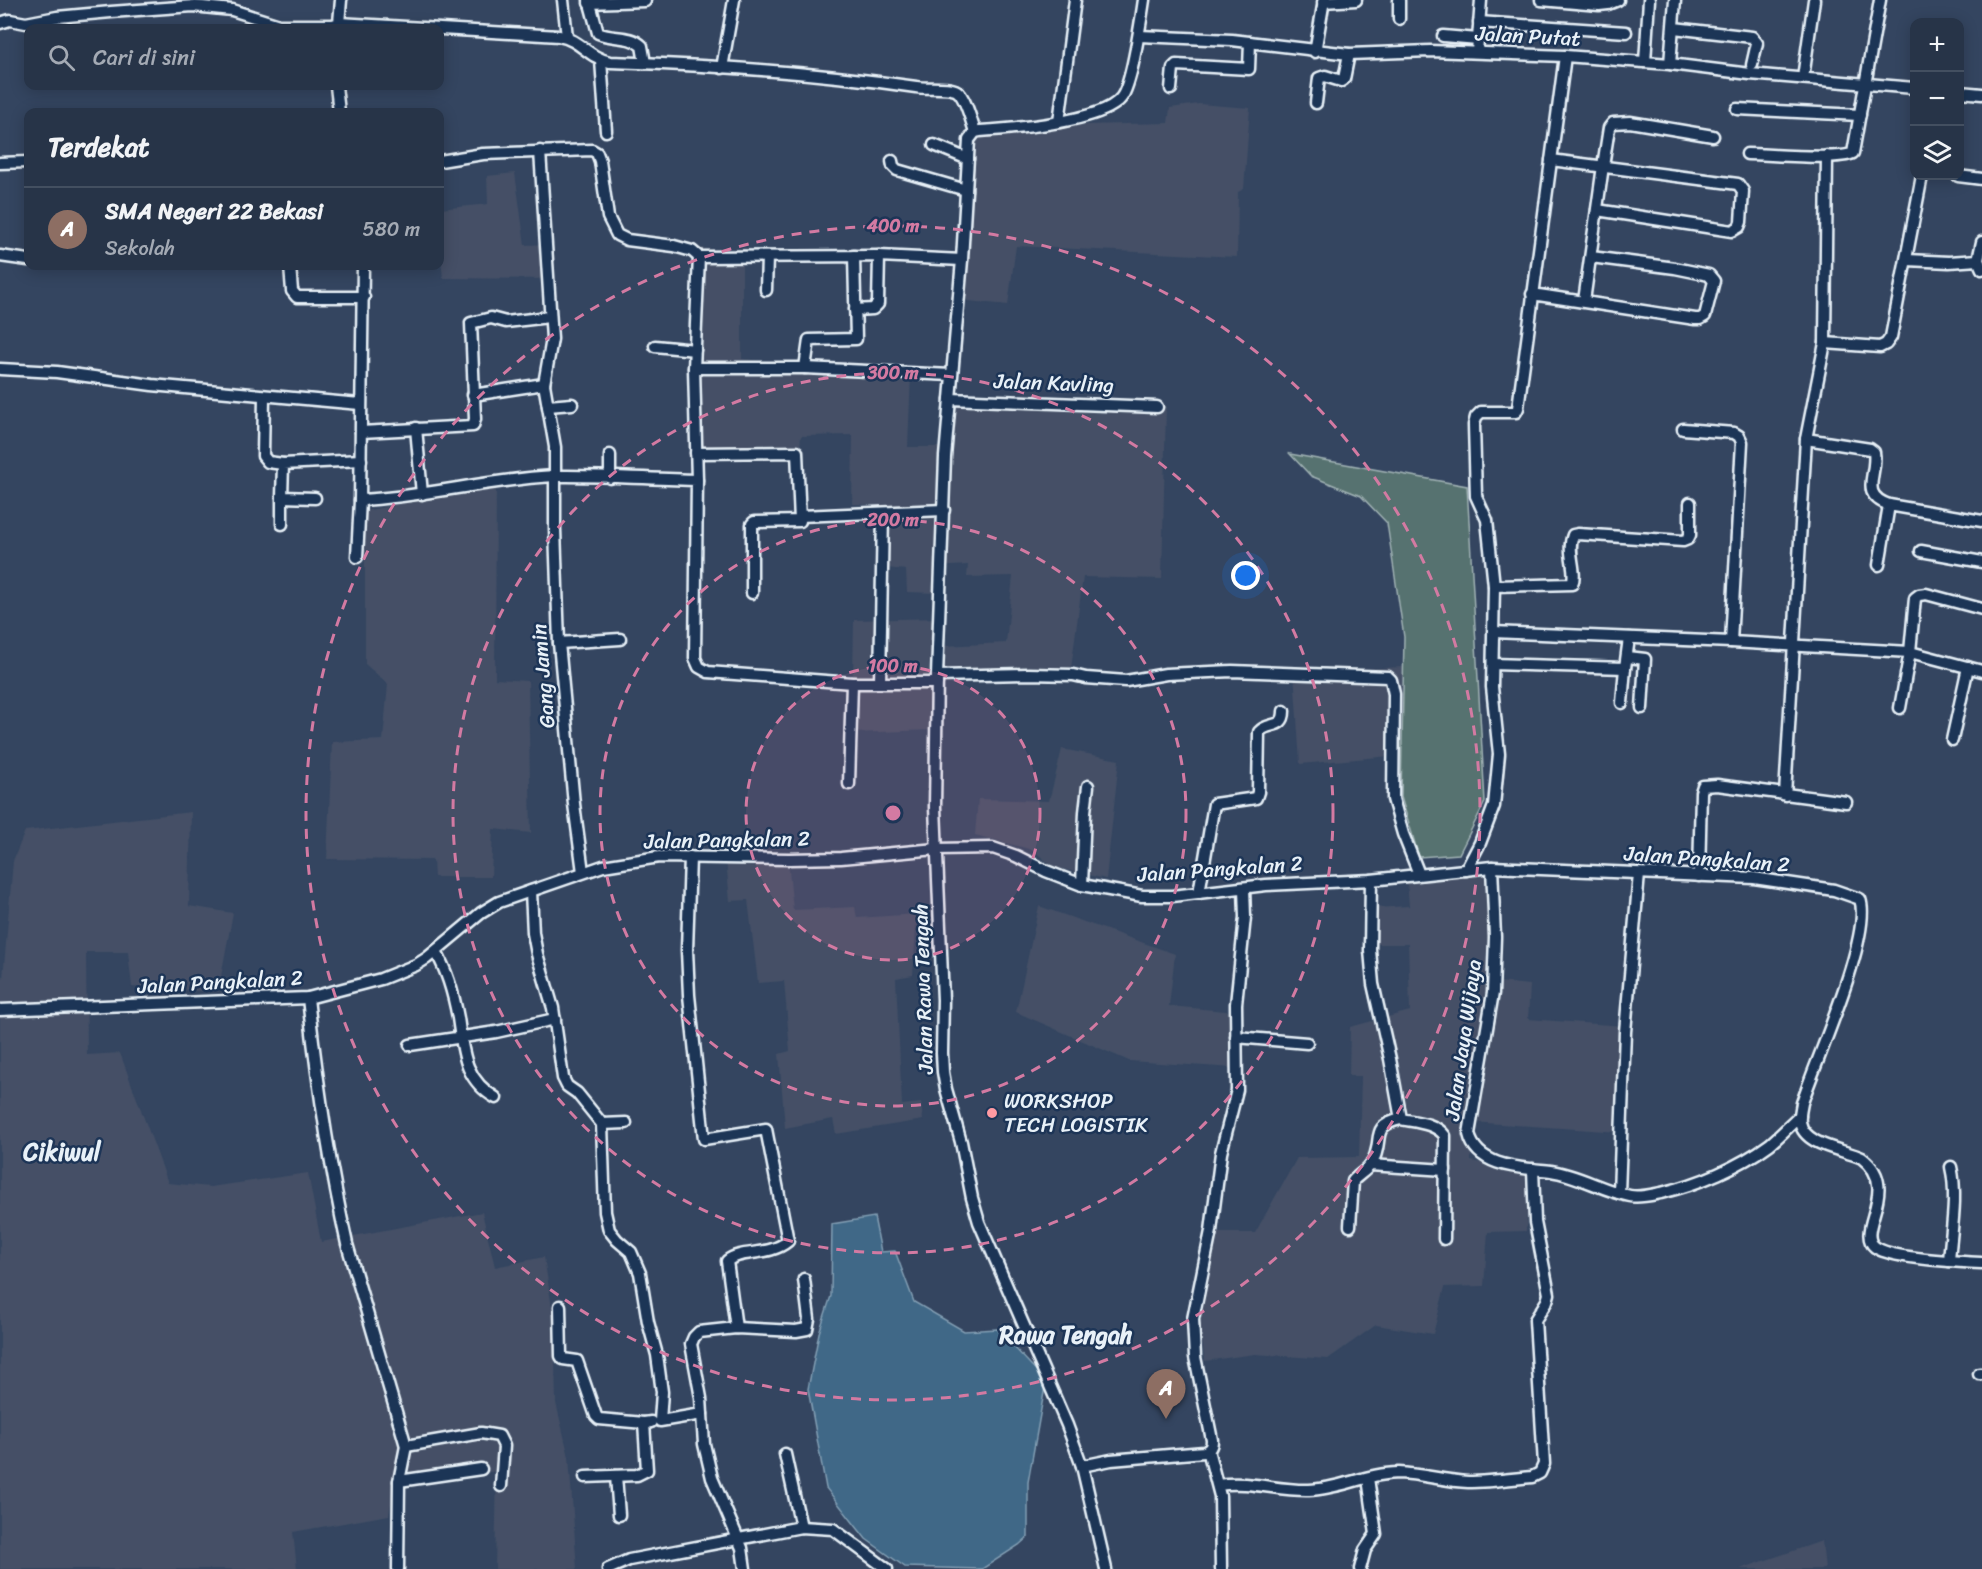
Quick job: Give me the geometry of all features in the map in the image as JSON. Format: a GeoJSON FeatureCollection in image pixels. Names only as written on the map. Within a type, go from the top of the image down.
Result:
{"type":"FeatureCollection","features":[{"type":"Feature","properties":{"kind":"street"},"geometry":{"type":"LineString","coordinates":[[335,24],[341,0]]}},
{"type":"Feature","properties":{"kind":"street"},"geometry":{"type":"LineString","coordinates":[[563,0],[567,37]]}},
{"type":"Feature","properties":{"kind":"street"},"geometry":{"type":"LineString","coordinates":[[722,68],[734,0]]}},
{"type":"Feature","properties":{"kind":"street"},"geometry":{"type":"LineString","coordinates":[[1059,122],[1074,0]]}},
{"type":"Feature","properties":{"kind":"street"},"geometry":{"type":"LineString","coordinates":[[444,30],[567,37],[594,58],[601,60],[858,79],[957,91],[962,97],[975,132],[1059,122],[1108,108],[1121,99],[1126,88],[1144,0]]}},
{"type":"Feature","properties":{"kind":"street"},"geometry":{"type":"LineString","coordinates":[[1315,52],[1324,1],[1356,0]]}},
{"type":"Feature","properties":{"kind":"street"},"geometry":{"type":"LineString","coordinates":[[1399,0],[1399,20]]}},
{"type":"Feature","properties":{"kind":"street"},"geometry":{"type":"LineString","coordinates":[[1477,52],[1480,0]]}},
{"type":"Feature","properties":{"kind":"street"},"geometry":{"type":"LineString","coordinates":[[1541,0],[1599,5],[1618,0]]}},
{"type":"Feature","properties":{"kind":"street"},"geometry":{"type":"LineString","coordinates":[[1645,62],[1649,0]]}},
{"type":"Feature","properties":{"kind":"street"},"geometry":{"type":"LineString","coordinates":[[1670,64],[1675,0]]}},
{"type":"Feature","properties":{"kind":"street"},"geometry":{"type":"LineString","coordinates":[[1803,78],[1814,0]]}},
{"type":"Feature","properties":{"kind":"street"},"geometry":{"type":"LineString","coordinates":[[1747,154],[1827,156],[1853,153],[1880,0]]}},
{"type":"Feature","properties":{"kind":"street"},"geometry":{"type":"LineString","coordinates":[[645,1],[589,2],[598,33],[633,39],[642,46],[645,63]]}},
{"type":"Feature","properties":{"kind":"street"},"geometry":{"type":"LineString","coordinates":[[0,22],[10,20],[26,23],[136,5],[233,5],[277,24]]}},
{"type":"Feature","properties":{"kind":"street"},"geometry":{"type":"LineString","coordinates":[[1479,22],[1626,32]]}},
{"type":"Feature","properties":{"kind":"street"},"geometry":{"type":"LineString","coordinates":[[1674,28],[1752,37],[1756,43],[1752,65]]}},
{"type":"Feature","properties":{"kind":"street","name":"Jalan Putat"},"geometry":{"type":"LineString","coordinates":[[1138,36],[1250,42],[1315,52],[1349,54],[1430,51],[1564,56],[1910,88]]}},
{"type":"Feature","properties":{"kind":"street"},"geometry":{"type":"LineString","coordinates":[[1443,36],[1478,39]]}},
{"type":"Feature","properties":{"kind":"street"},"geometry":{"type":"LineString","coordinates":[[1171,89],[1173,68],[1176,65],[1249,69],[1250,42]]}},
{"type":"Feature","properties":{"kind":"street"},"geometry":{"type":"LineString","coordinates":[[1316,103],[1319,78],[1325,76],[1341,81],[1344,79],[1349,54]]}},
{"type":"Feature","properties":{"kind":"street"},"geometry":{"type":"LineString","coordinates":[[1466,870],[1491,818],[1498,782],[1499,754],[1493,702],[1494,586],[1487,520],[1476,496],[1474,425],[1476,417],[1481,412],[1510,414],[1516,412],[1518,408],[1564,56]]}},
{"type":"Feature","properties":{"kind":"street"},"geometry":{"type":"LineString","coordinates":[[601,60],[606,131]]}},
{"type":"Feature","properties":{"kind":"street"},"geometry":{"type":"LineString","coordinates":[[336,90],[339,108]]}},
{"type":"Feature","properties":{"kind":"street"},"geometry":{"type":"LineString","coordinates":[[1964,92],[1982,94]]}},
{"type":"Feature","properties":{"kind":"street"},"geometry":{"type":"LineString","coordinates":[[1737,109],[1860,115]]}},
{"type":"Feature","properties":{"kind":"street"},"geometry":{"type":"LineString","coordinates":[[1584,301],[1609,128],[1613,123],[1630,122],[1713,136]]}},
{"type":"Feature","properties":{"kind":"street","name":"Jalan Rawa Tengah"},"geometry":{"type":"LineString","coordinates":[[975,132],[969,140],[962,260],[945,457],[937,680],[936,849],[943,988],[942,1053],[946,1089],[979,1222],[1061,1410],[1082,1466],[1106,1569]]}},
{"type":"Feature","properties":{"kind":"street"},"geometry":{"type":"LineString","coordinates":[[934,145],[968,159]]}},
{"type":"Feature","properties":{"kind":"street"},"geometry":{"type":"LineString","coordinates":[[444,160],[472,155],[592,150],[597,153],[606,193],[608,217],[617,235],[627,240],[674,246],[692,251],[699,257],[879,256],[962,260]]}},
{"type":"Feature","properties":{"kind":"street"},"geometry":{"type":"LineString","coordinates":[[473,395],[544,384],[551,347],[540,151]]}},
{"type":"Feature","properties":{"kind":"street"},"geometry":{"type":"LineString","coordinates":[[1785,795],[1806,439],[1825,343],[1827,156]]}},
{"type":"Feature","properties":{"kind":"street"},"geometry":{"type":"LineString","coordinates":[[1551,160],[1738,184],[1743,191],[1741,222],[1739,227],[1732,231],[1597,210]]}},
{"type":"Feature","properties":{"kind":"street"},"geometry":{"type":"LineString","coordinates":[[892,161],[897,170],[966,190]]}},
{"type":"Feature","properties":{"kind":"street"},"geometry":{"type":"LineString","coordinates":[[0,163],[24,162]]}},
{"type":"Feature","properties":{"kind":"street"},"geometry":{"type":"LineString","coordinates":[[1964,177],[1982,179]]}},
{"type":"Feature","properties":{"kind":"street"},"geometry":{"type":"LineString","coordinates":[[1825,343],[1880,347],[1886,344],[1891,337],[1921,180]]}},
{"type":"Feature","properties":{"kind":"street"},"geometry":{"type":"LineString","coordinates":[[1907,260],[1980,264],[1982,242]]}},
{"type":"Feature","properties":{"kind":"street"},"geometry":{"type":"LineString","coordinates":[[0,256],[24,260]]}},
{"type":"Feature","properties":{"kind":"street"},"geometry":{"type":"LineString","coordinates":[[806,369],[809,340],[856,339],[854,256]]}},
{"type":"Feature","properties":{"kind":"street"},"geometry":{"type":"LineString","coordinates":[[855,310],[873,309],[878,304],[879,256]]}},
{"type":"Feature","properties":{"kind":"street"},"geometry":{"type":"LineString","coordinates":[[699,257],[694,368],[697,480],[695,658],[699,667],[708,672],[852,683],[1028,674],[1073,675],[1126,681],[1166,674],[1233,671],[1388,677],[1391,680],[1394,694],[1393,799],[1403,834],[1419,874]]}},
{"type":"Feature","properties":{"kind":"street"},"geometry":{"type":"LineString","coordinates":[[766,290],[767,257]]}},
{"type":"Feature","properties":{"kind":"street"},"geometry":{"type":"LineString","coordinates":[[1533,294],[1700,320],[1705,316],[1714,281],[1709,275],[1591,257]]}},
{"type":"Feature","properties":{"kind":"street"},"geometry":{"type":"LineString","coordinates":[[290,270],[292,291],[297,297],[364,297]]}},
{"type":"Feature","properties":{"kind":"street"},"geometry":{"type":"LineString","coordinates":[[357,557],[361,460],[363,270]]}},
{"type":"Feature","properties":{"kind":"street"},"geometry":{"type":"LineString","coordinates":[[361,432],[473,426],[475,419],[471,323],[491,318],[506,322],[549,317]]}},
{"type":"Feature","properties":{"kind":"street"},"geometry":{"type":"LineString","coordinates":[[655,346],[695,350]]}},
{"type":"Feature","properties":{"kind":"street"},"geometry":{"type":"LineString","coordinates":[[694,368],[806,369],[951,375]]}},
{"type":"Feature","properties":{"kind":"street"},"geometry":{"type":"LineString","coordinates":[[0,369],[57,372],[152,385],[360,404]]}},
{"type":"Feature","properties":{"kind":"street","name":"Gang Jamin"},"geometry":{"type":"LineString","coordinates":[[544,384],[555,447],[559,643],[574,804],[583,872]]}},
{"type":"Feature","properties":{"kind":"street"},"geometry":{"type":"LineString","coordinates":[[264,396],[263,456],[268,462],[283,464],[361,460]]}},
{"type":"Feature","properties":{"kind":"street","name":"Jalan Kavling"},"geometry":{"type":"LineString","coordinates":[[950,399],[1157,406]]}},
{"type":"Feature","properties":{"kind":"street"},"geometry":{"type":"LineString","coordinates":[[548,406],[572,404]]}},
{"type":"Feature","properties":{"kind":"street"},"geometry":{"type":"LineString","coordinates":[[416,428],[422,494]]}},
{"type":"Feature","properties":{"kind":"street"},"geometry":{"type":"LineString","coordinates":[[1683,429],[1734,433],[1742,442],[1731,642]]}},
{"type":"Feature","properties":{"kind":"street"},"geometry":{"type":"LineString","coordinates":[[1806,439],[1870,449],[1875,459],[1871,487],[1877,501],[1982,521]]}},
{"type":"Feature","properties":{"kind":"street"},"geometry":{"type":"LineString","coordinates":[[696,453],[796,451],[799,522],[754,522],[752,524],[752,592]]}},
{"type":"Feature","properties":{"kind":"street"},"geometry":{"type":"LineString","coordinates":[[610,455],[610,478]]}},
{"type":"Feature","properties":{"kind":"street"},"geometry":{"type":"LineString","coordinates":[[282,524],[283,464]]}},
{"type":"Feature","properties":{"kind":"street"},"geometry":{"type":"LineString","coordinates":[[360,500],[554,476],[697,480]]}},
{"type":"Feature","properties":{"kind":"street"},"geometry":{"type":"LineString","coordinates":[[282,497],[315,498]]}},
{"type":"Feature","properties":{"kind":"street"},"geometry":{"type":"LineString","coordinates":[[1494,586],[1572,584],[1574,580],[1571,540],[1578,534],[1683,541],[1690,535],[1690,503]]}},
{"type":"Feature","properties":{"kind":"street"},"geometry":{"type":"LineString","coordinates":[[1879,565],[1889,505]]}},
{"type":"Feature","properties":{"kind":"street"},"geometry":{"type":"LineString","coordinates":[[800,516],[944,510]]}},
{"type":"Feature","properties":{"kind":"street"},"geometry":{"type":"LineString","coordinates":[[880,683],[883,513]]}},
{"type":"Feature","properties":{"kind":"street"},"geometry":{"type":"LineString","coordinates":[[1921,551],[1982,562]]}},
{"type":"Feature","properties":{"kind":"street"},"geometry":{"type":"LineString","coordinates":[[1900,708],[1910,652],[1915,598],[1926,594],[1982,609]]}},
{"type":"Feature","properties":{"kind":"street"},"geometry":{"type":"LineString","coordinates":[[1494,632],[1910,652],[1982,671]]}},
{"type":"Feature","properties":{"kind":"street"},"geometry":{"type":"LineString","coordinates":[[1622,703],[1629,638]]}},
{"type":"Feature","properties":{"kind":"street"},"geometry":{"type":"LineString","coordinates":[[559,643],[620,639]]}},
{"type":"Feature","properties":{"kind":"street"},"geometry":{"type":"LineString","coordinates":[[1494,664],[1626,663],[1645,659],[1642,708]]}},
{"type":"Feature","properties":{"kind":"street"},"geometry":{"type":"LineString","coordinates":[[1952,740],[1968,667]]}},
{"type":"Feature","properties":{"kind":"street"},"geometry":{"type":"LineString","coordinates":[[849,783],[852,683]]}},
{"type":"Feature","properties":{"kind":"street"},"geometry":{"type":"LineString","coordinates":[[1199,893],[1214,804],[1256,798],[1259,732],[1265,726],[1281,723],[1284,711]]}},
{"type":"Feature","properties":{"kind":"street"},"geometry":{"type":"LineString","coordinates":[[1699,876],[1703,786],[1718,785],[1846,802]]}},
{"type":"Feature","properties":{"kind":"street"},"geometry":{"type":"LineString","coordinates":[[1082,885],[1088,786]]}},
{"type":"Feature","properties":{"kind":"street","name":"Jalan Pangkalan 2"},"geometry":{"type":"LineString","coordinates":[[0,1010],[308,998],[381,979],[416,965],[436,952],[481,913],[499,902],[583,872],[629,861],[659,857],[747,860],[842,858],[936,849],[993,849],[1016,856],[1082,885],[1142,896],[1321,881],[1371,880],[1492,867],[1754,878],[1819,887],[1851,895],[1860,899],[1862,909],[1853,958],[1808,1085],[1800,1116]]}},
{"type":"Feature","properties":{"kind":"street"},"geometry":{"type":"LineString","coordinates":[[690,857],[687,950],[689,996],[704,1139],[766,1129],[788,1241],[778,1248],[737,1256],[727,1261],[736,1328]]}},
{"type":"Feature","properties":{"kind":"street","name":"Jalan Jaya Wijaya"},"geometry":{"type":"LineString","coordinates":[[1492,867],[1495,937],[1493,993],[1469,1134],[1474,1147],[1492,1160],[1574,1177],[1637,1197],[1688,1187],[1731,1167],[1769,1144],[1800,1116]]}},
{"type":"Feature","properties":{"kind":"street"},"geometry":{"type":"LineString","coordinates":[[1619,1193],[1625,1032],[1639,874]]}},
{"type":"Feature","properties":{"kind":"street"},"geometry":{"type":"LineString","coordinates":[[1371,880],[1372,984],[1390,1059],[1401,1119]]}},
{"type":"Feature","properties":{"kind":"street"},"geometry":{"type":"LineString","coordinates":[[1082,1466],[1111,1460],[1208,1450],[1212,1446],[1196,1357],[1193,1319],[1211,1231],[1221,1153],[1237,1090],[1236,1004],[1245,917],[1244,888]]}},
{"type":"Feature","properties":{"kind":"street"},"geometry":{"type":"LineString","coordinates":[[531,891],[535,943],[551,999],[563,1078],[567,1086],[578,1093],[602,1124],[604,1212],[609,1230],[631,1252],[640,1273],[648,1322],[657,1355],[662,1392],[660,1421]]}},
{"type":"Feature","properties":{"kind":"street"},"geometry":{"type":"LineString","coordinates":[[436,952],[443,964],[458,1018],[459,1038],[473,1078],[483,1090],[496,1098]]}},
{"type":"Feature","properties":{"kind":"street"},"geometry":{"type":"LineString","coordinates":[[308,998],[323,1116],[343,1224],[406,1446],[399,1481],[398,1569]]}},
{"type":"Feature","properties":{"kind":"street"},"geometry":{"type":"LineString","coordinates":[[410,1045],[555,1019]]}},
{"type":"Feature","properties":{"kind":"street"},"geometry":{"type":"LineString","coordinates":[[1236,1037],[1307,1043]]}},
{"type":"Feature","properties":{"kind":"street"},"geometry":{"type":"LineString","coordinates":[[1800,1116],[1802,1130],[1810,1138],[1862,1158],[1875,1172],[1880,1187],[1870,1229],[1871,1241],[1875,1247],[1889,1252],[1949,1261],[1982,1263]]}},
{"type":"Feature","properties":{"kind":"street"},"geometry":{"type":"LineString","coordinates":[[1350,1226],[1353,1181],[1370,1165],[1384,1124],[1401,1119],[1434,1127],[1445,1136],[1444,1239]]}},
{"type":"Feature","properties":{"kind":"street"},"geometry":{"type":"LineString","coordinates":[[602,1124],[626,1123]]}},
{"type":"Feature","properties":{"kind":"street"},"geometry":{"type":"LineString","coordinates":[[1370,1165],[1445,1170]]}},
{"type":"Feature","properties":{"kind":"street"},"geometry":{"type":"LineString","coordinates":[[1949,1261],[1953,1175],[1951,1167]]}},
{"type":"Feature","properties":{"kind":"street"},"geometry":{"type":"LineString","coordinates":[[1218,1485],[1238,1482],[1311,1490],[1398,1473],[1467,1482],[1532,1477],[1540,1473],[1543,1469],[1544,1452],[1535,1320],[1549,1294],[1535,1222],[1533,1169]]}},
{"type":"Feature","properties":{"kind":"street"},"geometry":{"type":"LineString","coordinates":[[745,1569],[739,1539],[712,1478],[704,1444],[701,1398],[691,1344],[699,1332],[736,1328],[807,1329],[809,1319],[804,1279]]}},
{"type":"Feature","properties":{"kind":"street"},"geometry":{"type":"LineString","coordinates":[[560,1306],[561,1356],[563,1359],[577,1361],[599,1419],[644,1423],[702,1414]]}},
{"type":"Feature","properties":{"kind":"street"},"geometry":{"type":"LineString","coordinates":[[585,1477],[637,1475],[646,1470],[644,1423]]}},
{"type":"Feature","properties":{"kind":"street"},"geometry":{"type":"LineString","coordinates":[[406,1446],[481,1433],[499,1436],[504,1446],[501,1486]]}},
{"type":"Feature","properties":{"kind":"street"},"geometry":{"type":"LineString","coordinates":[[1208,1450],[1218,1485],[1221,1569]]}},
{"type":"Feature","properties":{"kind":"street"},"geometry":{"type":"LineString","coordinates":[[785,1454],[801,1527]]}},
{"type":"Feature","properties":{"kind":"street"},"geometry":{"type":"LineString","coordinates":[[399,1481],[481,1469]]}},
{"type":"Feature","properties":{"kind":"street"},"geometry":{"type":"LineString","coordinates":[[616,1476],[618,1515]]}},
{"type":"Feature","properties":{"kind":"street"},"geometry":{"type":"LineString","coordinates":[[1360,1569],[1365,1550],[1376,1534],[1368,1478]]}},
{"type":"Feature","properties":{"kind":"street"},"geometry":{"type":"LineString","coordinates":[[608,1569],[801,1527],[833,1528],[887,1569]]}},
{"type":"Feature","properties":{"kind":"shaded area"},"geometry":{"type":"Polygon","coordinates":[[[1199,104],[1250,108],[1244,189],[1238,192],[1237,257],[1016,246],[1008,305],[958,300],[973,143],[980,131],[1039,126],[1168,123],[1170,108],[1199,104]]]}},
{"type":"Feature","properties":{"kind":"shaded area"},"geometry":{"type":"Polygon","coordinates":[[[515,173],[525,245],[549,244],[554,279],[443,278],[444,209],[488,204],[487,176],[515,173]]]}},
{"type":"Feature","properties":{"kind":"shaded area"},"geometry":{"type":"Polygon","coordinates":[[[698,248],[742,251],[742,359],[911,373],[908,447],[952,447],[958,395],[1166,406],[1162,579],[1083,577],[1071,669],[934,678],[932,730],[852,733],[854,620],[941,618],[942,646],[1006,643],[1013,576],[967,577],[968,565],[936,567],[936,593],[907,592],[906,570],[886,568],[887,506],[852,504],[853,435],[801,436],[800,449],[693,448],[698,248]]]}},
{"type":"Feature","properties":{"kind":"shaded area"},"geometry":{"type":"Polygon","coordinates":[[[496,484],[495,679],[528,681],[531,833],[493,829],[491,877],[434,877],[433,860],[327,859],[332,742],[383,740],[388,684],[365,664],[365,511],[496,484]]]}},
{"type":"Feature","properties":{"kind":"shaded area"},"geometry":{"type":"Polygon","coordinates":[[[1403,667],[1402,755],[1300,764],[1294,672],[1403,667]]]}},
{"type":"Feature","properties":{"kind":"shaded area"},"geometry":{"type":"Polygon","coordinates":[[[1062,749],[1119,760],[1106,879],[1053,867],[1033,850],[975,835],[978,799],[1049,801],[1062,749]]]}},
{"type":"Feature","properties":{"kind":"shaded area"},"geometry":{"type":"Polygon","coordinates":[[[191,812],[189,906],[233,913],[218,992],[132,987],[128,952],[86,952],[87,1055],[120,1053],[168,1183],[210,1187],[308,1173],[321,1242],[482,1212],[495,1267],[544,1257],[554,1320],[556,1403],[569,1457],[577,1569],[495,1569],[497,1471],[394,1487],[389,1515],[293,1532],[297,1569],[0,1569],[0,978],[3,978],[13,861],[25,831],[191,812]]]}},
{"type":"Feature","properties":{"kind":"shaded area"},"geometry":{"type":"Polygon","coordinates":[[[726,860],[788,861],[793,910],[855,907],[857,918],[917,914],[913,975],[896,978],[902,1105],[921,1103],[923,1120],[836,1134],[833,1119],[785,1128],[779,1054],[790,1051],[784,981],[758,983],[748,900],[730,901],[726,860]]]}},
{"type":"Feature","properties":{"kind":"shaded area"},"geometry":{"type":"Polygon","coordinates":[[[1487,872],[1489,981],[1530,985],[1528,1019],[1624,1026],[1620,1132],[1471,1122],[1471,1161],[1530,1170],[1526,1231],[1488,1232],[1484,1286],[1445,1287],[1433,1334],[1376,1325],[1328,1359],[1255,1354],[1205,1361],[1197,1306],[1215,1233],[1255,1233],[1297,1158],[1359,1157],[1361,1076],[1349,1076],[1350,1027],[1410,1011],[1408,944],[1376,944],[1375,908],[1409,906],[1407,882],[1487,872]]]}},
{"type":"Feature","properties":{"kind":"shaded area"},"geometry":{"type":"Polygon","coordinates":[[[1039,906],[1175,954],[1169,1006],[1237,1012],[1234,1068],[1129,1061],[1016,1012],[1039,906]]]}},
{"type":"Feature","properties":{"kind":"shaded area"},"geometry":{"type":"Polygon","coordinates":[[[874,1217],[881,1252],[895,1251],[914,1302],[964,1331],[997,1329],[1046,1381],[1028,1482],[1028,1537],[982,1569],[905,1567],[866,1539],[826,1488],[808,1389],[819,1333],[831,1296],[832,1224],[874,1217]]]}},
{"type":"Feature","properties":{"kind":"shaded area"},"geometry":{"type":"Polygon","coordinates":[[[1822,1541],[1825,1569],[1740,1569],[1822,1541]]]}},
{"type":"Feature","properties":{"kind":"green space"},"geometry":{"type":"Polygon","coordinates":[[[1290,454],[1467,486],[1485,802],[1459,854],[1419,857],[1401,797],[1404,637],[1387,523],[1361,496],[1311,476],[1290,454]]]}},
{"type":"Feature","properties":{"kind":"place","name":"WORKSHOP TECH LOGISTIK"},"geometry":{"type":"Point","coordinates":[992,1113]}},
{"type":"Feature","properties":{"kind":"place","name":"SMA Negeri 22 Bekasi"},"geometry":{"type":"Point","coordinates":[1166,1419]}},
{"type":"Feature","properties":{"kind":"district","name":"Cikiwul"},"geometry":{"type":"Point","coordinates":[62,1152]}},
{"type":"Feature","properties":{"kind":"district","name":"Rawa Tengah"},"geometry":{"type":"Point","coordinates":[1066,1335]}}]}
